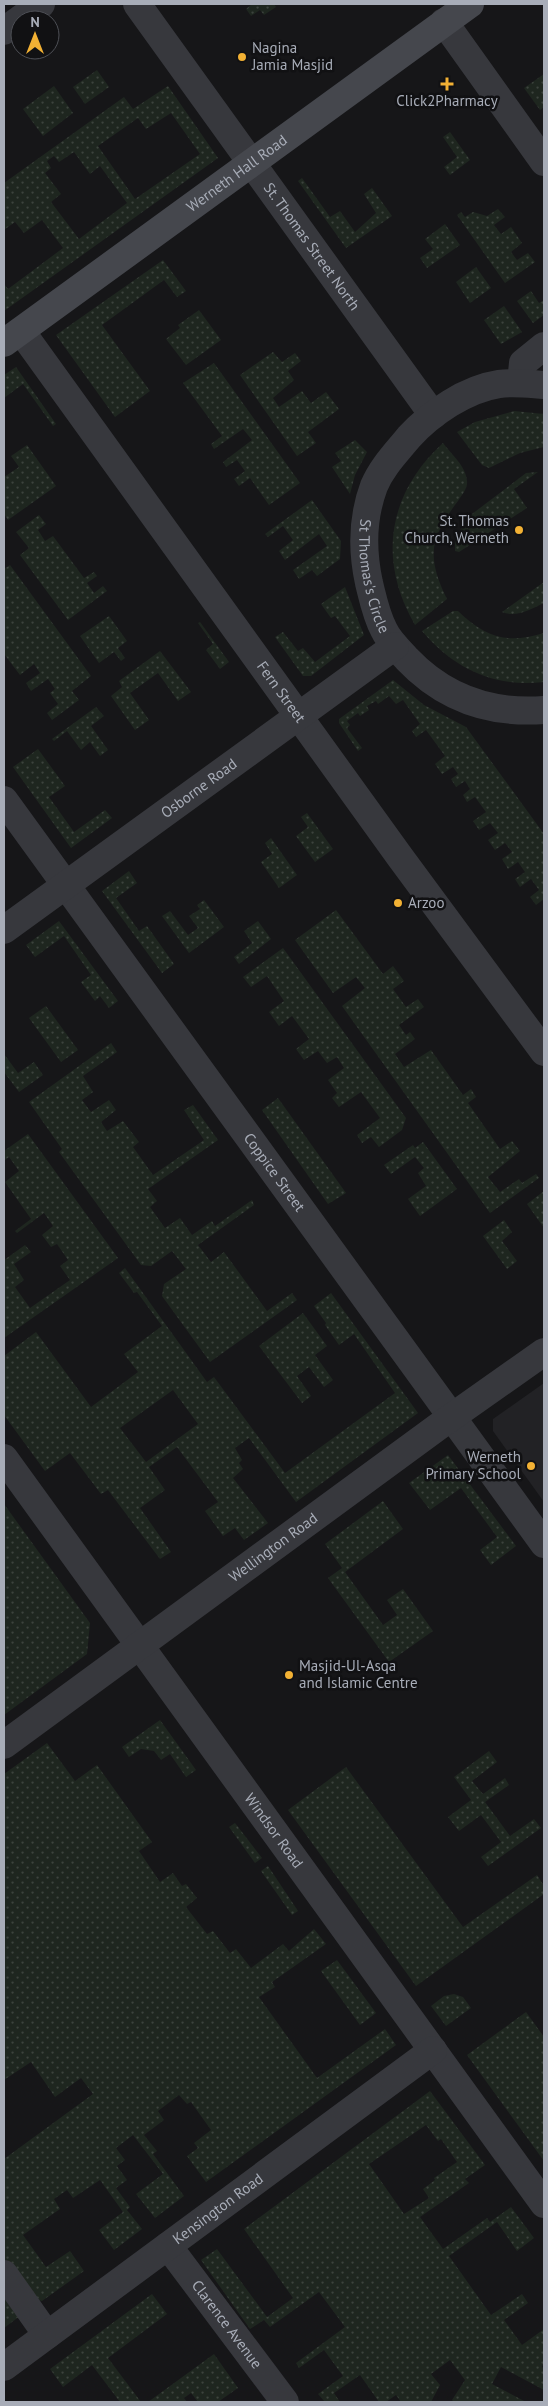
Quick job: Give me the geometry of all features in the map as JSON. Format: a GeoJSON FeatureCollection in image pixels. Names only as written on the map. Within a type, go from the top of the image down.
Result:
{"type":"FeatureCollection","features":[{"type":"Feature","properties":{"kind":"street"},"geometry":{"type":"LineString","coordinates":[[4,31],[41,4]]}},
{"type":"Feature","properties":{"kind":"street","name":"St. Thomas Street North"},"geometry":{"type":"LineString","coordinates":[[137,4],[253,162],[433,415]]}},
{"type":"Feature","properties":{"kind":"street","name":"Werneth Hall Road"},"geometry":{"type":"LineString","coordinates":[[13,337],[470,4]]}},
{"type":"Feature","properties":{"kind":"street"},"geometry":{"type":"LineString","coordinates":[[444,22],[544,162]]}},
{"type":"Feature","properties":{"kind":"street","name":"Fern Street"},"geometry":{"type":"LineString","coordinates":[[13,337],[114,462],[300,715],[400,857],[544,1052]]}},
{"type":"Feature","properties":{"kind":"street"},"geometry":{"type":"LineString","coordinates":[[532,384],[522,363],[544,346]]}},
{"type":"Feature","properties":{"kind":"street","name":"St Thomas's Circle"},"geometry":{"type":"LineString","coordinates":[[532,384],[498,384],[478,390],[433,415],[417,428],[386,464],[374,485],[367,508],[364,548],[365,566],[375,611],[384,632],[412,665],[454,696],[500,708],[528,712],[544,710]]}},
{"type":"Feature","properties":{"kind":"street","name":"Osborne Road"},"geometry":{"type":"LineString","coordinates":[[4,930],[395,646]]}},
{"type":"Feature","properties":{"kind":"street","name":"Coppice Street"},"geometry":{"type":"LineString","coordinates":[[4,800],[544,1544]]}},
{"type":"Feature","properties":{"kind":"street","name":"Wellington Road"},"geometry":{"type":"LineString","coordinates":[[4,1745],[544,1352]]}},
{"type":"Feature","properties":{"kind":"street","name":"Windsor Road"},"geometry":{"type":"LineString","coordinates":[[4,1458],[544,2204]]}},
{"type":"Feature","properties":{"kind":"street","name":"Kensington Road"},"geometry":{"type":"LineString","coordinates":[[4,2367],[433,2050]]}},
{"type":"Feature","properties":{"kind":"street","name":"Clarence Avenue"},"geometry":{"type":"LineString","coordinates":[[168,2246],[285,2402]]}},
{"type":"Feature","properties":{"kind":"street"},"geometry":{"type":"LineString","coordinates":[[4,2274],[47,2335]]}},
{"type":"Feature","properties":{"kind":"shaded area"},"geometry":{"type":"Polygon","coordinates":[[[252,4],[274,4],[276,7],[264,15],[260,10],[251,16],[246,9],[252,4]]]}},
{"type":"Feature","properties":{"kind":"shaded area"},"geometry":{"type":"Polygon","coordinates":[[[97,70],[109,87],[85,104],[73,87],[97,70]]]}},
{"type":"Feature","properties":{"kind":"shaded area"},"geometry":{"type":"Polygon","coordinates":[[[544,74],[544,107],[540,110],[524,88],[544,74]]]}},
{"type":"Feature","properties":{"kind":"shaded area"},"geometry":{"type":"Polygon","coordinates":[[[54,86],[73,113],[43,136],[23,109],[54,86]]]}},
{"type":"Feature","properties":{"kind":"shaded area"},"geometry":{"type":"Polygon","coordinates":[[[168,86],[218,158],[4,311],[4,284],[8,289],[63,248],[42,220],[24,233],[15,222],[4,230],[4,183],[124,97],[133,109],[168,86]],[[171,113],[146,129],[138,118],[98,146],[135,199],[200,154],[171,113]],[[74,152],[59,162],[54,156],[47,161],[51,168],[45,173],[61,194],[51,202],[79,239],[127,203],[100,166],[90,174],[74,152]]]}},
{"type":"Feature","properties":{"kind":"shaded area"},"geometry":{"type":"Polygon","coordinates":[[[450,132],[470,160],[450,175],[444,167],[457,157],[443,137],[450,132]]]}},
{"type":"Feature","properties":{"kind":"shaded area"},"geometry":{"type":"Polygon","coordinates":[[[302,178],[330,217],[340,211],[355,232],[376,213],[364,194],[372,188],[392,216],[346,248],[298,181],[302,178]]]}},
{"type":"Feature","properties":{"kind":"shaded area"},"geometry":{"type":"Polygon","coordinates":[[[498,209],[505,217],[494,225],[501,234],[511,227],[522,243],[511,252],[517,260],[528,253],[535,262],[505,283],[457,215],[461,212],[465,217],[473,212],[487,216],[498,209]]]}},
{"type":"Feature","properties":{"kind":"shaded area"},"geometry":{"type":"Polygon","coordinates":[[[445,224],[460,245],[427,268],[420,258],[433,249],[425,239],[445,224]]]}},
{"type":"Feature","properties":{"kind":"shaded area"},"geometry":{"type":"Polygon","coordinates":[[[163,260],[186,291],[177,297],[164,280],[102,325],[150,391],[115,417],[56,335],[163,260]]]}},
{"type":"Feature","properties":{"kind":"shaded area"},"geometry":{"type":"Polygon","coordinates":[[[476,267],[491,288],[470,303],[456,282],[476,267]]]}},
{"type":"Feature","properties":{"kind":"shaded area"},"geometry":{"type":"Polygon","coordinates":[[[531,291],[539,303],[544,300],[544,315],[533,323],[517,301],[531,291]]]}},
{"type":"Feature","properties":{"kind":"shaded area"},"geometry":{"type":"Polygon","coordinates":[[[504,306],[522,332],[501,344],[484,320],[504,306]]]}},
{"type":"Feature","properties":{"kind":"shaded area"},"geometry":{"type":"Polygon","coordinates":[[[199,310],[221,340],[186,365],[166,339],[180,328],[178,325],[199,310]]]}},
{"type":"Feature","properties":{"kind":"shaded area"},"geometry":{"type":"Polygon","coordinates":[[[273,352],[282,362],[295,353],[301,361],[288,371],[294,380],[273,398],[279,407],[302,391],[311,403],[326,392],[339,409],[308,432],[316,443],[297,456],[240,375],[273,352]]]}},
{"type":"Feature","properties":{"kind":"shaded area"},"geometry":{"type":"Polygon","coordinates":[[[214,363],[300,483],[269,505],[250,478],[239,486],[234,479],[245,471],[237,460],[226,467],[223,462],[252,440],[243,429],[214,449],[211,444],[222,436],[183,383],[214,363]]]}},
{"type":"Feature","properties":{"kind":"shaded area"},"geometry":{"type":"Polygon","coordinates":[[[16,367],[56,424],[53,426],[23,384],[4,398],[4,375],[16,367]]]}},
{"type":"Feature","properties":{"kind":"shaded area"},"geometry":{"type":"Polygon","coordinates":[[[514,411],[544,414],[544,447],[520,453],[489,468],[482,465],[457,432],[475,422],[514,411]]]}},
{"type":"Feature","properties":{"kind":"shaded area"},"geometry":{"type":"Polygon","coordinates":[[[355,440],[367,452],[355,475],[350,494],[332,467],[341,461],[335,453],[355,440]]]}},
{"type":"Feature","properties":{"kind":"shaded area"},"geometry":{"type":"Polygon","coordinates":[[[443,443],[464,470],[467,484],[466,489],[442,526],[434,548],[436,571],[447,599],[415,625],[403,601],[396,576],[393,552],[394,528],[400,505],[410,483],[424,463],[443,443]]]}},
{"type":"Feature","properties":{"kind":"shaded area"},"geometry":{"type":"Polygon","coordinates":[[[27,445],[56,486],[8,520],[4,514],[4,477],[19,467],[11,456],[27,445]]]}},
{"type":"Feature","properties":{"kind":"shaded area"},"geometry":{"type":"Polygon","coordinates":[[[538,472],[514,489],[527,508],[459,552],[455,551],[455,542],[460,530],[472,514],[526,473],[538,472]]]}},
{"type":"Feature","properties":{"kind":"shaded area"},"geometry":{"type":"Polygon","coordinates":[[[312,500],[341,541],[340,559],[317,576],[312,570],[299,579],[293,570],[327,546],[319,534],[285,560],[279,551],[293,540],[283,526],[268,537],[265,534],[312,500]]]}},
{"type":"Feature","properties":{"kind":"shaded area"},"geometry":{"type":"Polygon","coordinates":[[[39,515],[46,524],[38,530],[45,541],[53,536],[84,578],[94,572],[97,576],[87,583],[94,593],[103,586],[107,591],[68,620],[20,555],[29,548],[16,532],[39,515]]]}},
{"type":"Feature","properties":{"kind":"shaded area"},"geometry":{"type":"Polygon","coordinates":[[[10,565],[91,676],[72,691],[79,700],[52,720],[47,713],[58,704],[50,693],[55,689],[48,679],[31,691],[26,683],[40,673],[34,664],[20,675],[4,654],[4,569],[10,565]]]}},
{"type":"Feature","properties":{"kind":"shaded area"},"geometry":{"type":"Polygon","coordinates":[[[544,582],[544,603],[518,613],[507,614],[502,612],[544,582]]]}},
{"type":"Feature","properties":{"kind":"shaded area"},"geometry":{"type":"Polygon","coordinates":[[[345,587],[364,635],[311,676],[303,676],[275,637],[283,632],[298,651],[303,648],[315,662],[350,636],[335,616],[331,618],[321,604],[345,587]]]}},
{"type":"Feature","properties":{"kind":"shaded area"},"geometry":{"type":"Polygon","coordinates":[[[453,611],[458,611],[478,627],[498,636],[519,638],[544,633],[544,682],[526,683],[492,679],[477,673],[448,656],[422,631],[453,611]]]}},
{"type":"Feature","properties":{"kind":"shaded area"},"geometry":{"type":"Polygon","coordinates":[[[109,616],[127,641],[118,648],[125,658],[121,661],[114,652],[99,663],[80,636],[109,616]]]}},
{"type":"Feature","properties":{"kind":"shaded area"},"geometry":{"type":"Polygon","coordinates":[[[200,622],[229,662],[220,669],[206,650],[213,644],[198,623],[200,622]]]}},
{"type":"Feature","properties":{"kind":"shaded area"},"geometry":{"type":"Polygon","coordinates":[[[160,651],[191,692],[178,701],[158,673],[130,693],[149,720],[135,730],[111,696],[122,687],[119,681],[160,651]]]}},
{"type":"Feature","properties":{"kind":"shaded area"},"geometry":{"type":"Polygon","coordinates":[[[393,680],[424,705],[466,727],[544,834],[544,899],[536,905],[530,897],[539,890],[531,879],[520,887],[515,879],[525,872],[518,862],[508,869],[502,859],[512,852],[505,843],[495,850],[488,840],[498,833],[490,823],[479,830],[473,821],[486,812],[475,797],[467,802],[463,795],[470,789],[465,781],[456,787],[451,779],[458,774],[453,767],[442,774],[435,764],[445,756],[426,730],[416,737],[412,731],[420,724],[403,700],[396,704],[389,696],[378,704],[376,701],[367,706],[369,710],[360,716],[358,713],[347,721],[350,725],[347,728],[362,748],[358,751],[339,723],[339,719],[393,680]]]}},
{"type":"Feature","properties":{"kind":"shaded area"},"geometry":{"type":"Polygon","coordinates":[[[96,707],[104,716],[91,726],[108,750],[100,756],[90,742],[81,750],[67,731],[54,741],[52,739],[96,707]]]}},
{"type":"Feature","properties":{"kind":"shaded area"},"geometry":{"type":"Polygon","coordinates":[[[38,749],[65,786],[49,797],[74,832],[105,810],[112,818],[71,848],[13,767],[38,749]]]}},
{"type":"Feature","properties":{"kind":"shaded area"},"geometry":{"type":"Polygon","coordinates":[[[307,813],[333,849],[315,862],[296,836],[308,827],[301,817],[307,813]]]}},
{"type":"Feature","properties":{"kind":"shaded area"},"geometry":{"type":"Polygon","coordinates":[[[271,838],[297,875],[279,888],[261,862],[272,854],[265,843],[271,838]]]}},
{"type":"Feature","properties":{"kind":"shaded area"},"geometry":{"type":"Polygon","coordinates":[[[129,871],[137,883],[116,898],[139,931],[147,926],[174,964],[162,973],[102,891],[129,871]]]}},
{"type":"Feature","properties":{"kind":"shaded area"},"geometry":{"type":"Polygon","coordinates":[[[204,900],[224,927],[189,953],[162,916],[170,911],[188,935],[198,928],[189,916],[200,909],[197,905],[204,900]]]}},
{"type":"Feature","properties":{"kind":"shaded area"},"geometry":{"type":"Polygon","coordinates":[[[336,910],[383,974],[393,966],[404,981],[393,989],[406,1007],[418,999],[424,1007],[399,1025],[406,1035],[410,1032],[415,1039],[395,1054],[404,1067],[431,1050],[463,1095],[471,1089],[476,1097],[468,1103],[500,1149],[512,1141],[520,1151],[488,1177],[500,1192],[519,1179],[522,1183],[536,1174],[539,1178],[490,1213],[342,1006],[365,988],[356,977],[333,993],[295,940],[336,910]]]}},
{"type":"Feature","properties":{"kind":"shaded area"},"geometry":{"type":"Polygon","coordinates":[[[59,921],[118,1001],[109,1008],[100,996],[95,1001],[81,982],[91,975],[64,936],[35,957],[26,945],[59,921]]]}},
{"type":"Feature","properties":{"kind":"shaded area"},"geometry":{"type":"Polygon","coordinates":[[[258,921],[271,939],[239,964],[234,957],[252,943],[244,931],[258,921]]]}},
{"type":"Feature","properties":{"kind":"shaded area"},"geometry":{"type":"Polygon","coordinates":[[[283,948],[406,1118],[402,1130],[379,1147],[371,1137],[362,1143],[357,1135],[380,1118],[361,1092],[339,1107],[332,1098],[337,1093],[328,1080],[344,1068],[337,1057],[327,1063],[318,1051],[304,1060],[296,1049],[309,1039],[292,1016],[279,1026],[269,1012],[284,1001],[267,976],[251,987],[243,977],[283,948]]]}},
{"type":"Feature","properties":{"kind":"shaded area"},"geometry":{"type":"Polygon","coordinates":[[[46,1006],[78,1050],[61,1062],[29,1018],[46,1006]]]}},
{"type":"Feature","properties":{"kind":"shaded area"},"geometry":{"type":"Polygon","coordinates":[[[111,1043],[117,1052],[83,1076],[93,1092],[82,1100],[91,1112],[109,1100],[116,1110],[101,1122],[107,1131],[123,1121],[139,1142],[133,1147],[153,1175],[204,1140],[184,1110],[193,1105],[218,1140],[148,1189],[157,1201],[150,1207],[165,1228],[180,1218],[192,1235],[212,1221],[215,1226],[252,1200],[254,1205],[198,1245],[211,1262],[224,1252],[267,1311],[292,1293],[297,1300],[210,1362],[162,1296],[164,1284],[186,1269],[172,1251],[151,1266],[141,1265],[59,1152],[62,1149],[29,1102],[111,1043]]]}},
{"type":"Feature","properties":{"kind":"shaded area"},"geometry":{"type":"Polygon","coordinates":[[[4,1054],[18,1073],[34,1062],[43,1075],[19,1092],[4,1072],[4,1054]]]}},
{"type":"Feature","properties":{"kind":"shaded area"},"geometry":{"type":"Polygon","coordinates":[[[278,1098],[346,1193],[328,1204],[262,1110],[278,1098]]]}},
{"type":"Feature","properties":{"kind":"shaded area"},"geometry":{"type":"Polygon","coordinates":[[[28,1134],[118,1258],[4,1338],[4,1260],[25,1245],[31,1252],[14,1264],[24,1280],[15,1287],[30,1308],[70,1280],[60,1266],[68,1260],[57,1244],[51,1247],[42,1235],[53,1226],[44,1213],[17,1233],[15,1231],[31,1219],[5,1182],[19,1171],[9,1157],[4,1161],[4,1151],[28,1134]]]}},
{"type":"Feature","properties":{"kind":"shaded area"},"geometry":{"type":"Polygon","coordinates":[[[423,1142],[457,1189],[420,1216],[408,1199],[426,1186],[418,1173],[424,1168],[415,1157],[391,1174],[384,1165],[413,1145],[415,1148],[423,1142]]]}},
{"type":"Feature","properties":{"kind":"shaded area"},"geometry":{"type":"Polygon","coordinates":[[[544,1191],[544,1228],[527,1204],[544,1191]]]}},
{"type":"Feature","properties":{"kind":"shaded area"},"geometry":{"type":"Polygon","coordinates":[[[504,1220],[512,1232],[502,1241],[517,1261],[507,1269],[483,1236],[504,1220]]]}},
{"type":"Feature","properties":{"kind":"shaded area"},"geometry":{"type":"Polygon","coordinates":[[[125,1268],[207,1382],[214,1377],[285,1473],[395,1393],[354,1334],[339,1345],[325,1325],[326,1323],[314,1306],[331,1293],[418,1413],[296,1502],[249,1438],[235,1448],[242,1460],[239,1463],[243,1469],[233,1478],[268,1523],[244,1540],[235,1528],[223,1536],[205,1511],[218,1502],[177,1447],[149,1467],[165,1490],[140,1508],[171,1552],[160,1559],[108,1490],[101,1494],[70,1453],[45,1471],[4,1415],[4,1356],[36,1332],[91,1407],[138,1372],[124,1354],[162,1326],[137,1292],[134,1293],[119,1273],[125,1268]],[[173,1390],[120,1428],[146,1462],[198,1424],[173,1390]]]}},
{"type":"Feature","properties":{"kind":"shaded area"},"geometry":{"type":"Polygon","coordinates":[[[303,1313],[327,1346],[315,1355],[333,1380],[324,1387],[309,1367],[297,1376],[311,1396],[302,1403],[259,1346],[303,1313]]]}},
{"type":"Feature","properties":{"kind":"shaded area","name":"Werneth Primary School"},"geometry":{"type":"Polygon","coordinates":[[[544,1383],[544,1502],[493,1431],[493,1419],[544,1383]]]}},
{"type":"Feature","properties":{"kind":"shaded area"},"geometry":{"type":"Polygon","coordinates":[[[448,1455],[516,1546],[491,1565],[480,1550],[497,1537],[461,1488],[430,1510],[409,1483],[448,1455]]]}},
{"type":"Feature","properties":{"kind":"shaded area"},"geometry":{"type":"Polygon","coordinates":[[[383,1501],[403,1529],[345,1572],[383,1625],[397,1615],[387,1600],[403,1589],[433,1631],[389,1662],[328,1578],[342,1568],[325,1544],[383,1501]]]}},
{"type":"Feature","properties":{"kind":"shaded area"},"geometry":{"type":"Polygon","coordinates":[[[4,1504],[90,1623],[87,1654],[4,1715],[4,1504]]]}},
{"type":"Feature","properties":{"kind":"shaded area"},"geometry":{"type":"Polygon","coordinates":[[[160,1720],[196,1770],[186,1777],[170,1754],[161,1760],[154,1751],[141,1749],[129,1757],[122,1747],[160,1720]]]}},
{"type":"Feature","properties":{"kind":"shaded area"},"geometry":{"type":"Polygon","coordinates":[[[47,1743],[75,1781],[97,1765],[152,1842],[139,1851],[160,1882],[173,1873],[182,1886],[186,1884],[197,1898],[186,1907],[207,1934],[213,1931],[230,1953],[236,1949],[251,1968],[283,1944],[289,1951],[314,1929],[326,1944],[272,1982],[275,1987],[259,1997],[317,2078],[385,2029],[396,2045],[206,2182],[187,2156],[198,2148],[194,2143],[211,2130],[191,2102],[187,2104],[179,2095],[158,2111],[164,2120],[144,2135],[157,2151],[153,2154],[184,2196],[155,2218],[136,2194],[163,2174],[133,2135],[116,2148],[125,2160],[117,2166],[127,2180],[116,2188],[130,2207],[127,2210],[142,2229],[114,2250],[99,2230],[123,2212],[100,2180],[73,2198],[67,2190],[54,2199],[60,2209],[23,2235],[46,2267],[70,2251],[84,2271],[42,2301],[31,2299],[4,2261],[4,2159],[93,2094],[81,2078],[55,2097],[31,2062],[4,2080],[4,1774],[47,1743]]]}},
{"type":"Feature","properties":{"kind":"shaded area"},"geometry":{"type":"Polygon","coordinates":[[[489,1751],[497,1762],[472,1781],[483,1794],[505,1778],[509,1785],[485,1802],[510,1836],[534,1819],[541,1828],[488,1866],[481,1857],[501,1842],[481,1815],[459,1831],[448,1817],[471,1800],[454,1777],[489,1751]]]}},
{"type":"Feature","properties":{"kind":"shaded area"},"geometry":{"type":"Polygon","coordinates":[[[346,1767],[463,1927],[537,1875],[544,1886],[544,1894],[416,1986],[288,1810],[346,1767]]]}},
{"type":"Feature","properties":{"kind":"shaded area"},"geometry":{"type":"Polygon","coordinates":[[[235,1823],[262,1858],[255,1863],[229,1827],[235,1823]]]}},
{"type":"Feature","properties":{"kind":"shaded area"},"geometry":{"type":"Polygon","coordinates":[[[268,1866],[298,1911],[292,1915],[261,1871],[268,1866]]]}},
{"type":"Feature","properties":{"kind":"shaded area"},"geometry":{"type":"Polygon","coordinates":[[[337,1960],[376,2013],[360,2025],[321,1971],[337,1960]]]}},
{"type":"Feature","properties":{"kind":"shaded area"},"geometry":{"type":"Polygon","coordinates":[[[454,1994],[463,1997],[471,2008],[446,2026],[431,2006],[444,1996],[454,1994]]]}},
{"type":"Feature","properties":{"kind":"shaded area"},"geometry":{"type":"Polygon","coordinates":[[[526,2012],[544,2037],[544,2161],[467,2055],[526,2012]]]}},
{"type":"Feature","properties":{"kind":"shaded area"},"geometry":{"type":"Polygon","coordinates":[[[430,2091],[485,2165],[465,2179],[469,2183],[420,2217],[443,2249],[487,2218],[490,2222],[511,2207],[534,2238],[517,2251],[497,2222],[449,2256],[491,2315],[522,2294],[528,2303],[504,2320],[522,2345],[544,2329],[544,2362],[542,2367],[544,2368],[544,2390],[501,2367],[492,2384],[526,2402],[454,2402],[452,2400],[465,2380],[450,2360],[431,2374],[440,2385],[431,2402],[401,2402],[396,2395],[386,2402],[379,2402],[360,2375],[334,2393],[340,2402],[325,2402],[318,2394],[343,2376],[324,2350],[299,2368],[296,2363],[345,2327],[319,2292],[270,2327],[264,2320],[250,2329],[201,2260],[217,2249],[267,2317],[293,2298],[244,2229],[430,2091]],[[426,2125],[369,2164],[404,2214],[429,2198],[423,2189],[435,2180],[434,2178],[457,2162],[441,2139],[438,2141],[426,2125]]]}},
{"type":"Feature","properties":{"kind":"shaded area"},"geometry":{"type":"Polygon","coordinates":[[[4,2293],[20,2316],[4,2328],[4,2293]]]}},
{"type":"Feature","properties":{"kind":"shaded area"},"geometry":{"type":"Polygon","coordinates":[[[152,2294],[167,2314],[108,2358],[141,2402],[120,2402],[92,2365],[63,2387],[50,2369],[152,2294]]]}},
{"type":"Feature","properties":{"kind":"shaded area"},"geometry":{"type":"Polygon","coordinates":[[[214,2354],[238,2388],[218,2402],[198,2402],[191,2393],[184,2398],[187,2402],[148,2402],[214,2354]]]}},
{"type":"Feature","properties":{"kind":"place","name":"Nagina Jamia Masjid"},"geometry":{"type":"Point","coordinates":[242,57]}},
{"type":"Feature","properties":{"kind":"place","name":"Click2Pharmacy"},"geometry":{"type":"Point","coordinates":[447,84]}},
{"type":"Feature","properties":{"kind":"place","name":"St. Thomas Church, Werneth"},"geometry":{"type":"Point","coordinates":[519,530]}},
{"type":"Feature","properties":{"kind":"place","name":"Arzoo"},"geometry":{"type":"Point","coordinates":[398,903]}},
{"type":"Feature","properties":{"kind":"place","name":"Werneth Primary School"},"geometry":{"type":"Point","coordinates":[531,1466]}},
{"type":"Feature","properties":{"kind":"place","name":"Masjid-Ul-Asqa and Islamic Centre"},"geometry":{"type":"Point","coordinates":[289,1675]}}]}
